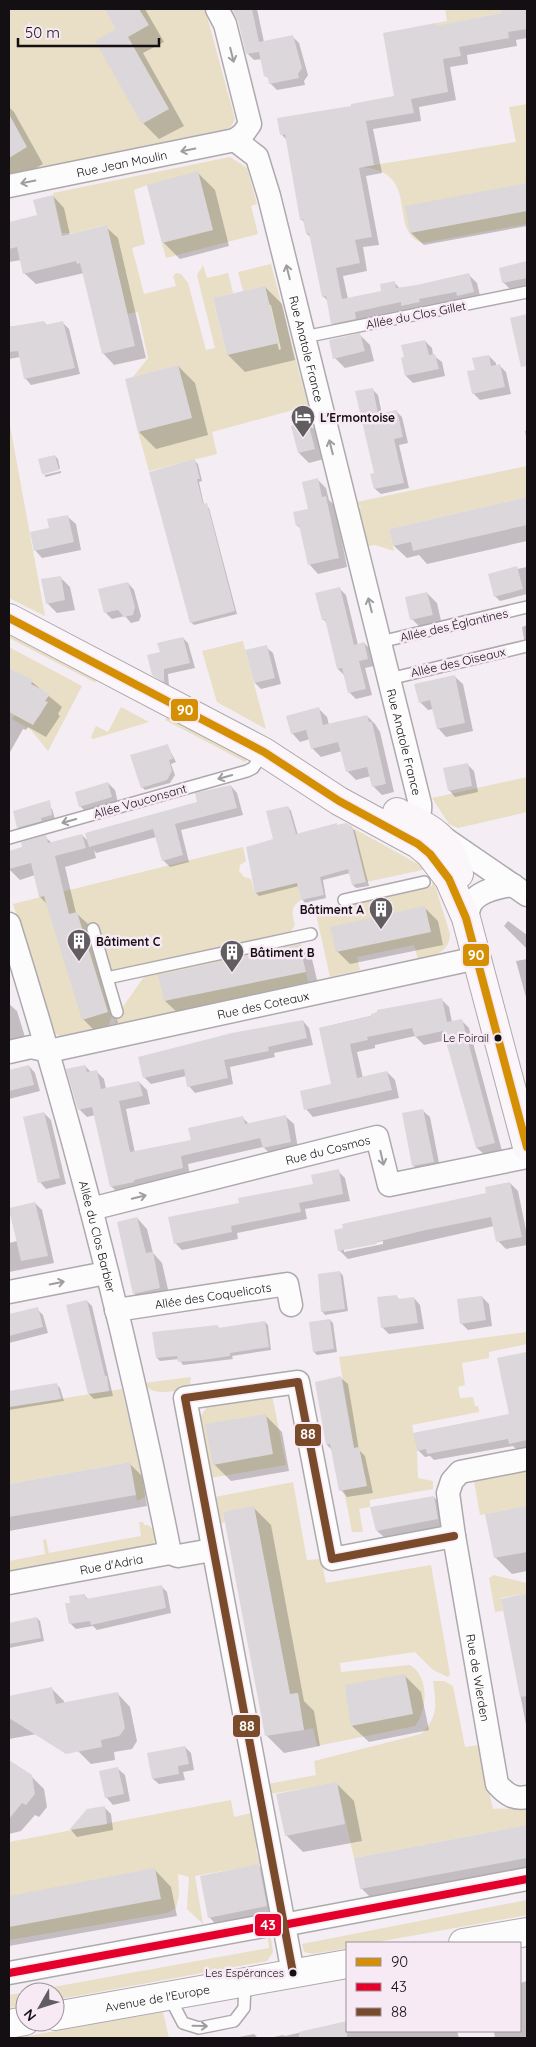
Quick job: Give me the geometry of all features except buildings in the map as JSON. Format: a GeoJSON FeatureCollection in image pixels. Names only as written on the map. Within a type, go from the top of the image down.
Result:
{"type":"FeatureCollection","features":[{"type":"Feature","properties":{"kind":"main road"},"geometry":{"type":"LineString","coordinates":[[9,618],[264,752],[339,800],[436,849],[466,918],[527,1147]]}},
{"type":"Feature","properties":{"kind":"street"},"geometry":{"type":"LineString","coordinates":[[217,9],[224,24],[250,124],[244,134],[235,140]]}},
{"type":"Feature","properties":{"kind":"street","name":"Rue Jean Moulin"},"geometry":{"type":"LineString","coordinates":[[9,186],[235,140]]}},
{"type":"Feature","properties":{"kind":"street","name":"Rue Anatole France"},"geometry":{"type":"LineString","coordinates":[[235,140],[257,157],[269,196],[420,804],[436,849]]}},
{"type":"Feature","properties":{"kind":"street"},"geometry":{"type":"LineString","coordinates":[[436,849],[520,890]]}},
{"type":"Feature","properties":{"kind":"street"},"geometry":{"type":"LineString","coordinates":[[466,918],[472,902],[494,888],[520,890]]}},
{"type":"Feature","properties":{"kind":"street","name":"Allée du Clos Barbier"},"geometry":{"type":"LineString","coordinates":[[9,924],[49,1051],[91,1209],[132,1372],[170,1553]]}},
{"type":"Feature","properties":{"kind":"street","name":"Rue des Coteaux"},"geometry":{"type":"LineString","coordinates":[[9,1052],[31,1047],[49,1051],[476,958]]}},
{"type":"Feature","properties":{"kind":"street","name":"Rue du Cosmos"},"geometry":{"type":"LineString","coordinates":[[91,1209],[377,1137],[388,1186],[527,1157]]}},
{"type":"Feature","properties":{"kind":"street"},"geometry":{"type":"LineString","coordinates":[[9,1292],[106,1273]]}},
{"type":"Feature","properties":{"kind":"street","name":"Allée des Coquelicots"},"geometry":{"type":"LineString","coordinates":[[116,1310],[286,1284],[290,1305]]}},
{"type":"Feature","properties":{"kind":"street"},"geometry":{"type":"LineString","coordinates":[[293,1974],[256,1772],[212,1550],[186,1398],[298,1382],[332,1559],[454,1536]]}},
{"type":"Feature","properties":{"kind":"street","name":"Rue de Wierden"},"geometry":{"type":"LineString","coordinates":[[527,1459],[460,1472],[452,1481],[448,1494],[498,1784],[506,1794],[518,1799],[527,1798]]}},
{"type":"Feature","properties":{"kind":"street","name":"Rue d'Adria"},"geometry":{"type":"LineString","coordinates":[[9,1583],[170,1553],[178,1556],[212,1550]]}},
{"type":"Feature","properties":{"kind":"street"},"geometry":{"type":"LineString","coordinates":[[9,1973],[269,1925],[283,1925],[527,1879]]}},
{"type":"Feature","properties":{"kind":"street"},"geometry":{"type":"LineString","coordinates":[[469,1942],[527,1932]]}},
{"type":"Feature","properties":{"kind":"street","name":"Avenue de l'Europe"},"geometry":{"type":"LineString","coordinates":[[65,2014],[346,1964]]}},
{"type":"Feature","properties":{"kind":"lane","name":"Allée du Clos Gillet"},"geometry":{"type":"LineString","coordinates":[[304,337],[527,292]]}},
{"type":"Feature","properties":{"kind":"lane","name":"Allée des Églantines"},"geometry":{"type":"LineString","coordinates":[[380,642],[527,607]]}},
{"type":"Feature","properties":{"kind":"lane","name":"Allée des Oiseaux"},"geometry":{"type":"LineString","coordinates":[[389,679],[527,646]]}},
{"type":"Feature","properties":{"kind":"lane","name":"Allée Vauconsant"},"geometry":{"type":"LineString","coordinates":[[9,838],[247,771],[253,768],[264,752]]}},
{"type":"Feature","properties":{"kind":"lane"},"geometry":{"type":"LineString","coordinates":[[344,900],[436,849]]}},
{"type":"Feature","properties":{"kind":"lane"},"geometry":{"type":"LineString","coordinates":[[93,930],[117,1012]]}},
{"type":"Feature","properties":{"kind":"lane"},"geometry":{"type":"LineString","coordinates":[[107,978],[311,934]]}},
{"type":"Feature","properties":{"kind":"lane"},"geometry":{"type":"LineString","coordinates":[[169,1996],[183,2024],[199,2028],[234,2021],[244,2008],[245,1982]]}},
{"type":"Feature","properties":{"kind":"shaded area"},"geometry":{"type":"Polygon","coordinates":[[[9,9],[205,9],[235,119],[228,132],[9,177],[9,9]]]}},
{"type":"Feature","properties":{"kind":"shaded area"},"geometry":{"type":"Polygon","coordinates":[[[445,9],[501,9],[502,13],[453,23],[438,32],[436,23],[447,21],[445,9]]]}},
{"type":"Feature","properties":{"kind":"shaded area"},"geometry":{"type":"Polygon","coordinates":[[[527,104],[527,224],[423,243],[413,238],[408,230],[404,220],[401,198],[392,179],[380,171],[362,167],[516,142],[509,107],[527,104]]]}},
{"type":"Feature","properties":{"kind":"shaded area"},"geometry":{"type":"Polygon","coordinates":[[[230,157],[247,168],[257,204],[251,206],[258,234],[166,258],[147,185],[134,190],[145,244],[132,248],[144,294],[176,286],[173,276],[176,273],[181,274],[188,283],[206,350],[215,348],[197,275],[203,265],[207,278],[228,273],[233,293],[213,299],[227,355],[278,343],[265,286],[243,291],[238,272],[271,264],[308,406],[212,432],[217,454],[149,471],[138,432],[192,418],[178,365],[133,377],[148,358],[138,312],[127,314],[106,225],[74,233],[62,233],[53,193],[230,157]]]}},
{"type":"Feature","properties":{"kind":"shaded area"},"geometry":{"type":"Polygon","coordinates":[[[9,420],[45,616],[9,598],[9,420]]]}},
{"type":"Feature","properties":{"kind":"shaded area"},"geometry":{"type":"Polygon","coordinates":[[[527,466],[527,497],[389,529],[394,551],[375,545],[368,546],[359,508],[361,508],[357,502],[527,466]]]}},
{"type":"Feature","properties":{"kind":"shaded area"},"geometry":{"type":"Polygon","coordinates":[[[9,632],[94,676],[96,683],[9,638],[9,632]]]}},
{"type":"Feature","properties":{"kind":"shaded area"},"geometry":{"type":"Polygon","coordinates":[[[243,641],[266,729],[217,702],[202,651],[243,641]]]}},
{"type":"Feature","properties":{"kind":"shaded area"},"geometry":{"type":"Polygon","coordinates":[[[9,647],[82,686],[48,751],[31,730],[12,719],[15,715],[39,717],[50,694],[31,684],[32,680],[9,668],[9,647]]]}},
{"type":"Feature","properties":{"kind":"shaded area"},"geometry":{"type":"Polygon","coordinates":[[[121,707],[149,722],[93,739],[91,737],[96,726],[108,732],[121,707]]]}},
{"type":"Feature","properties":{"kind":"shaded area"},"geometry":{"type":"Polygon","coordinates":[[[168,715],[250,757],[245,762],[165,720],[168,715]]]}},
{"type":"Feature","properties":{"kind":"shaded area"},"geometry":{"type":"Polygon","coordinates":[[[527,777],[527,812],[458,828],[449,824],[432,798],[527,777]]]}},
{"type":"Feature","properties":{"kind":"shaded area"},"geometry":{"type":"Polygon","coordinates":[[[353,828],[427,869],[366,882],[353,828]]]}},
{"type":"Feature","properties":{"kind":"shaded area"},"geometry":{"type":"Polygon","coordinates":[[[243,847],[246,861],[240,865],[239,871],[244,877],[251,879],[255,893],[297,883],[301,900],[293,908],[295,925],[289,934],[110,974],[112,1015],[108,1027],[62,1037],[54,1033],[13,904],[243,847]]]}},
{"type":"Feature","properties":{"kind":"shaded area"},"geometry":{"type":"Polygon","coordinates":[[[433,879],[450,934],[449,941],[444,950],[435,955],[418,959],[414,945],[357,957],[360,970],[330,977],[316,914],[319,910],[432,886],[433,879]]]}},
{"type":"Feature","properties":{"kind":"shaded area"},"geometry":{"type":"Polygon","coordinates":[[[300,940],[308,982],[114,1026],[120,1011],[146,974],[300,940]]]}},
{"type":"Feature","properties":{"kind":"shaded area"},"geometry":{"type":"Polygon","coordinates":[[[527,1332],[527,1344],[489,1352],[489,1358],[462,1363],[465,1385],[458,1387],[460,1398],[473,1397],[479,1412],[412,1425],[417,1451],[418,1478],[433,1481],[433,1489],[370,1500],[370,1507],[359,1509],[363,1532],[352,1532],[344,1490],[367,1486],[358,1447],[354,1448],[339,1357],[527,1332]]]}},
{"type":"Feature","properties":{"kind":"shaded area"},"geometry":{"type":"Polygon","coordinates":[[[191,1377],[189,1389],[158,1392],[148,1388],[144,1383],[191,1377]]]}},
{"type":"Feature","properties":{"kind":"shaded area"},"geometry":{"type":"Polygon","coordinates":[[[122,1389],[146,1493],[145,1497],[137,1501],[130,1462],[9,1484],[9,1407],[122,1389]]]}},
{"type":"Feature","properties":{"kind":"shaded area"},"geometry":{"type":"Polygon","coordinates":[[[272,1395],[286,1465],[210,1478],[200,1417],[209,1404],[272,1395]]]}},
{"type":"Feature","properties":{"kind":"shaded area"},"geometry":{"type":"Polygon","coordinates":[[[527,1471],[527,1506],[480,1515],[474,1481],[527,1471]]]}},
{"type":"Feature","properties":{"kind":"shaded area"},"geometry":{"type":"Polygon","coordinates":[[[293,1482],[307,1560],[321,1559],[326,1583],[431,1565],[450,1674],[448,1677],[433,1670],[415,1652],[340,1663],[341,1672],[410,1665],[416,1670],[421,1677],[423,1685],[424,1702],[415,1726],[317,1746],[313,1728],[304,1730],[298,1693],[290,1694],[254,1507],[223,1512],[225,1522],[220,1524],[215,1497],[293,1482]]]}},
{"type":"Feature","properties":{"kind":"shaded area"},"geometry":{"type":"Polygon","coordinates":[[[139,1522],[143,1522],[144,1525],[148,1525],[156,1532],[156,1540],[151,1546],[9,1572],[9,1561],[45,1554],[43,1540],[46,1539],[49,1553],[141,1536],[139,1522]]]}},
{"type":"Feature","properties":{"kind":"shaded area"},"geometry":{"type":"Polygon","coordinates":[[[494,1575],[527,1583],[527,1593],[501,1598],[503,1611],[495,1612],[489,1578],[494,1575]]]}},
{"type":"Feature","properties":{"kind":"shaded area"},"geometry":{"type":"Polygon","coordinates":[[[433,1681],[444,1681],[453,1686],[465,1747],[479,1745],[493,1809],[527,1808],[527,1825],[354,1858],[337,1783],[270,1794],[268,1784],[316,1775],[314,1761],[421,1734],[431,1722],[435,1710],[433,1681]]]}},
{"type":"Feature","properties":{"kind":"shaded area"},"geometry":{"type":"Polygon","coordinates":[[[231,1800],[234,1817],[255,1812],[259,1836],[256,1851],[261,1864],[195,1876],[203,1924],[187,1909],[189,1877],[178,1874],[179,1894],[176,1908],[167,1913],[9,1940],[9,1842],[231,1800]]]}},
{"type":"Feature","properties":{"kind":"shaded area"},"geometry":{"type":"Polygon","coordinates":[[[527,1900],[527,1915],[378,1942],[346,1942],[346,1948],[313,1954],[304,1952],[302,1944],[527,1900]]]}},
{"type":"Feature","properties":{"kind":"shaded area"},"geometry":{"type":"Polygon","coordinates":[[[267,1931],[270,1931],[273,1952],[267,1961],[65,1998],[65,1985],[269,1948],[267,1931]]]}},
{"type":"Feature","properties":{"kind":"shaded area"},"geometry":{"type":"Polygon","coordinates":[[[15,1994],[15,2007],[9,2008],[9,1995],[15,1994]]]}},
{"type":"Feature","properties":{"kind":"shaded area"},"geometry":{"type":"Polygon","coordinates":[[[163,2012],[169,2038],[14,2038],[50,2032],[65,2032],[65,2029],[163,2012]]]}},
{"type":"Feature","properties":{"kind":"transit line","name":"90"},"geometry":{"type":"LineString","coordinates":[[9,618],[264,752],[339,801],[418,844],[430,854],[449,879],[466,918],[527,1147]]}},
{"type":"Feature","properties":{"kind":"transit line","name":"88"},"geometry":{"type":"LineString","coordinates":[[293,1973],[185,1398],[298,1382],[332,1559],[454,1536]]}},
{"type":"Feature","properties":{"kind":"transit line","name":"43"},"geometry":{"type":"LineString","coordinates":[[9,1973],[269,1925],[283,1925],[527,1879]]}},
{"type":"Feature","properties":{"kind":"place","name":"L'Ermontoise"},"geometry":{"type":"Point","coordinates":[303,438]}},
{"type":"Feature","properties":{"kind":"place","name":"Bâtiment A"},"geometry":{"type":"Point","coordinates":[381,930]}},
{"type":"Feature","properties":{"kind":"place","name":"Bâtiment C"},"geometry":{"type":"Point","coordinates":[79,962]}},
{"type":"Feature","properties":{"kind":"place","name":"Bâtiment B"},"geometry":{"type":"Point","coordinates":[232,973]}},
{"type":"Feature","properties":{"kind":"place","name":"Le Foirail"},"geometry":{"type":"Point","coordinates":[498,1038]}},
{"type":"Feature","properties":{"kind":"place","name":"Les Espérances"},"geometry":{"type":"Point","coordinates":[293,1973]}}]}
